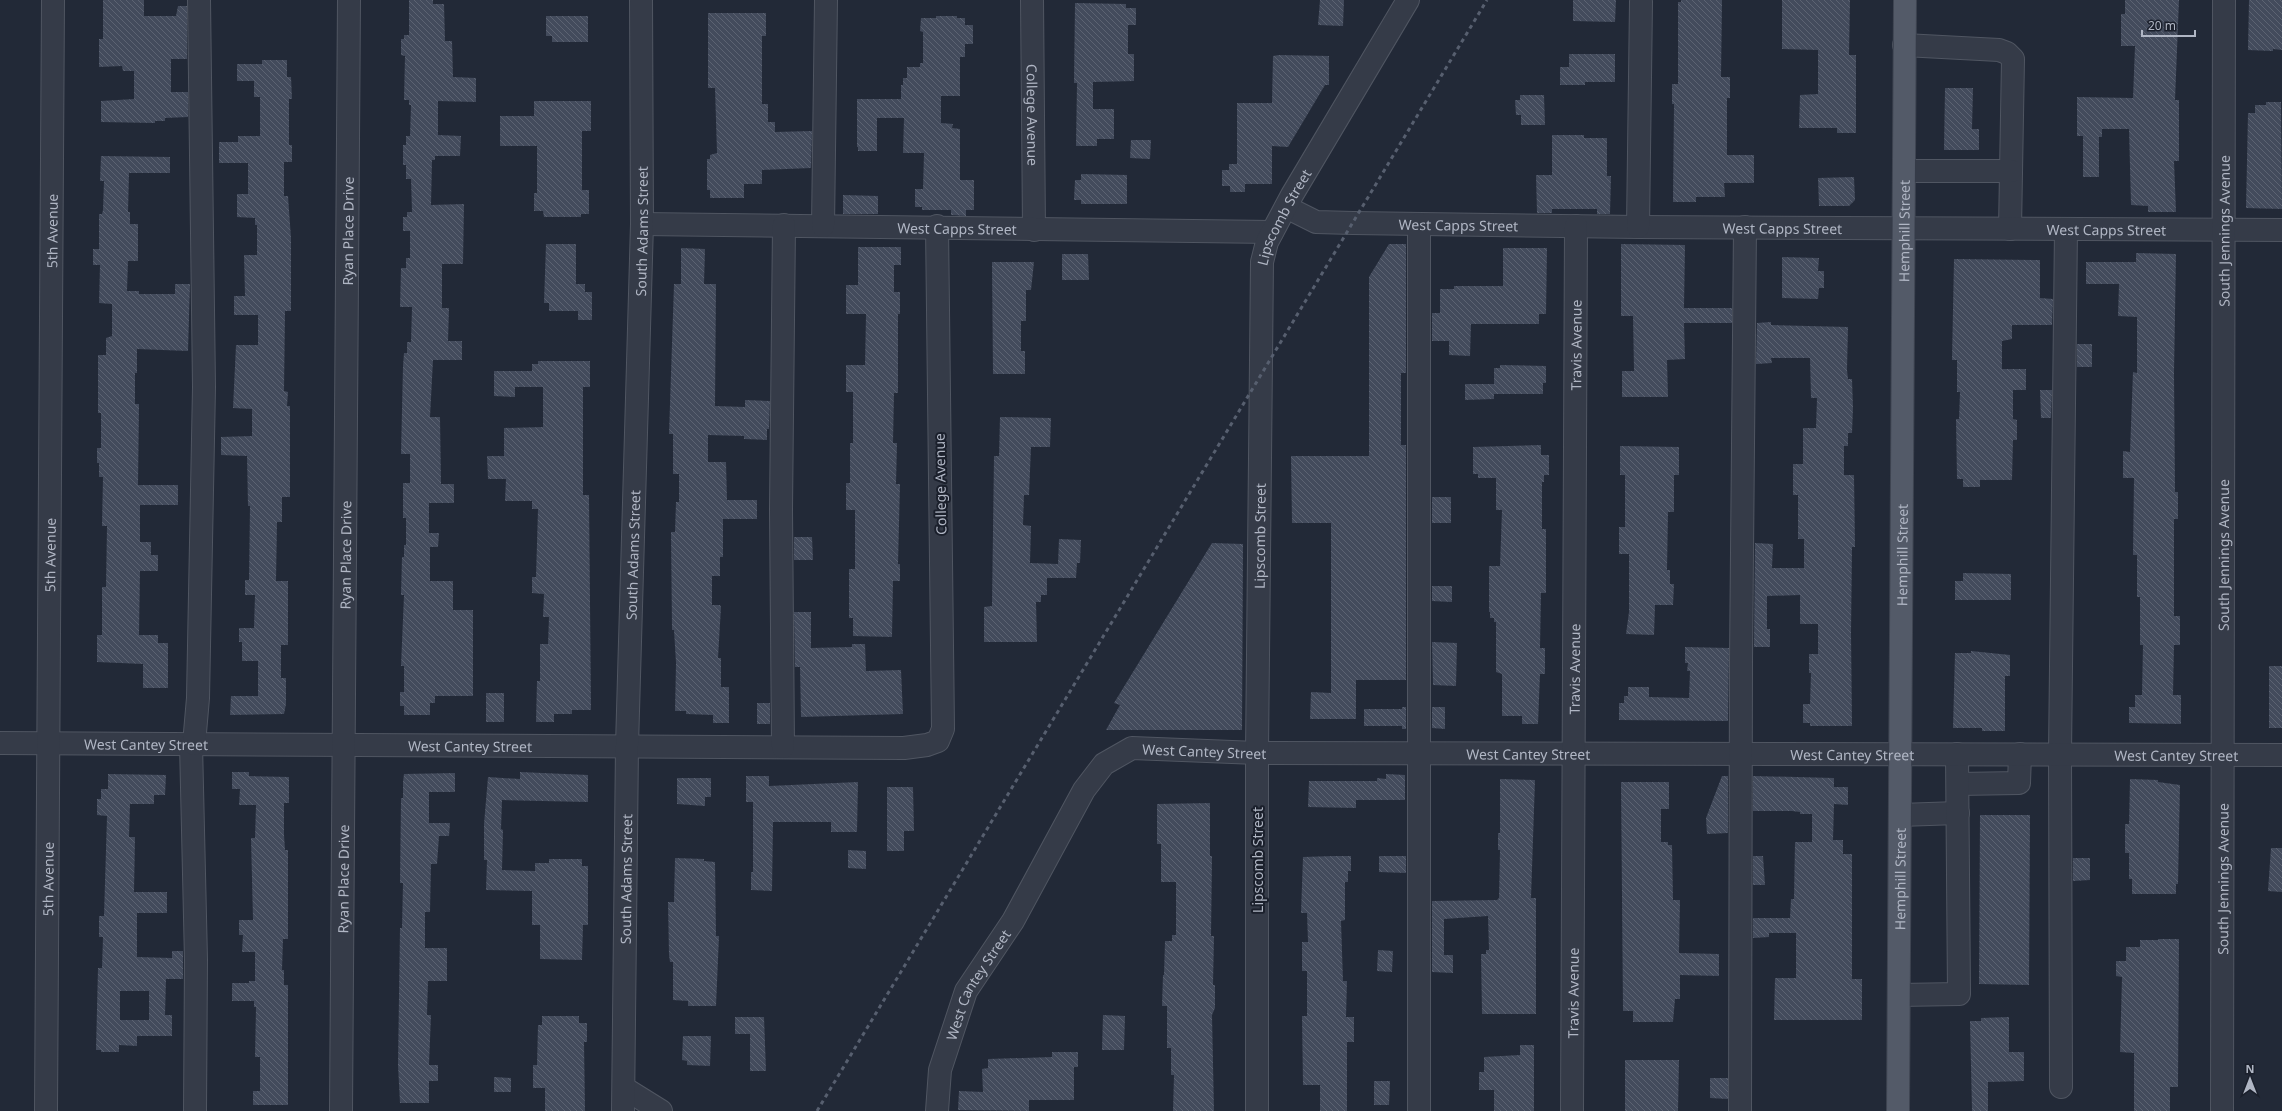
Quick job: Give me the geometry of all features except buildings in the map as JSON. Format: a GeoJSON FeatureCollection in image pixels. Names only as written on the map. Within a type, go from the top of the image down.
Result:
{"type":"FeatureCollection","features":[{"type":"Feature","properties":{"kind":"main road","name":"Hemphill Street"},"geometry":{"type":"LineString","coordinates":[[1898,1111],[1905,0]]}},
{"type":"Feature","properties":{"kind":"street","name":"5th Avenue"},"geometry":{"type":"LineString","coordinates":[[46,1111],[53,0]]}},
{"type":"Feature","properties":{"kind":"street"},"geometry":{"type":"LineString","coordinates":[[195,1111],[196,960],[193,744],[198,698],[204,387],[198,0]]}},
{"type":"Feature","properties":{"kind":"street","name":"Ryan Place Drive"},"geometry":{"type":"LineString","coordinates":[[341,1111],[349,0]]}},
{"type":"Feature","properties":{"kind":"street","name":"South Adams Street"},"geometry":{"type":"LineString","coordinates":[[623,1111],[627,746],[642,224],[642,0]]}},
{"type":"Feature","properties":{"kind":"street"},"geometry":{"type":"LineString","coordinates":[[823,226],[826,0]]}},
{"type":"Feature","properties":{"kind":"street","name":"College Avenue"},"geometry":{"type":"LineString","coordinates":[[1032,0],[1034,230]]}},
{"type":"Feature","properties":{"kind":"street","name":"Lipscomb Street"},"geometry":{"type":"LineString","coordinates":[[1257,1111],[1257,753],[1262,262],[1272,232],[1348,99],[1408,0]]}},
{"type":"Feature","properties":{"kind":"street","name":"South Jennings Avenue"},"geometry":{"type":"LineString","coordinates":[[2222,1111],[2224,0]]}},
{"type":"Feature","properties":{"kind":"street"},"geometry":{"type":"LineString","coordinates":[[1638,227],[1641,2]]}},
{"type":"Feature","properties":{"kind":"street"},"geometry":{"type":"LineString","coordinates":[[1904,45],[1999,50],[2007,53],[2013,58],[2010,229]]}},
{"type":"Feature","properties":{"kind":"street"},"geometry":{"type":"LineString","coordinates":[[1904,171],[2011,171]]}},
{"type":"Feature","properties":{"kind":"street","name":"West Capps Street"},"geometry":{"type":"LineString","coordinates":[[1286,208],[1316,222],[1638,227],[2224,231],[2282,230]]}},
{"type":"Feature","properties":{"kind":"street","name":"West Capps Street"},"geometry":{"type":"LineString","coordinates":[[642,224],[937,226],[1034,230],[1272,232]]}},
{"type":"Feature","properties":{"kind":"street"},"geometry":{"type":"LineString","coordinates":[[1419,224],[1421,700],[1418,753],[1419,1111]]}},
{"type":"Feature","properties":{"kind":"street"},"geometry":{"type":"LineString","coordinates":[[783,747],[781,510],[784,225]]}},
{"type":"Feature","properties":{"kind":"street","name":"College Avenue"},"geometry":{"type":"LineString","coordinates":[[937,226],[943,729],[938,741]]}},
{"type":"Feature","properties":{"kind":"street","name":"Travis Avenue"},"geometry":{"type":"LineString","coordinates":[[1572,1111],[1576,226]]}},
{"type":"Feature","properties":{"kind":"street"},"geometry":{"type":"LineString","coordinates":[[1740,1111],[1745,227]]}},
{"type":"Feature","properties":{"kind":"street"},"geometry":{"type":"LineString","coordinates":[[2062,1087],[2060,754],[2066,229]]}},
{"type":"Feature","properties":{"kind":"street","name":"West Cantey Street"},"geometry":{"type":"LineString","coordinates":[[0,743],[904,748],[927,745],[938,741]]}},
{"type":"Feature","properties":{"kind":"street","name":"West Cantey Street"},"geometry":{"type":"LineString","coordinates":[[937,1111],[940,1070],[966,991],[1013,921],[1084,790],[1104,764],[1132,748],[1257,753],[2282,755]]}},
{"type":"Feature","properties":{"kind":"street"},"geometry":{"type":"LineString","coordinates":[[1899,995],[1959,994],[1957,754]]}},
{"type":"Feature","properties":{"kind":"street"},"geometry":{"type":"LineString","coordinates":[[1958,784],[2019,783],[2020,754]]}},
{"type":"Feature","properties":{"kind":"street"},"geometry":{"type":"LineString","coordinates":[[1900,815],[1958,813]]}},
{"type":"Feature","properties":{"kind":"street"},"geometry":{"type":"LineString","coordinates":[[624,1088],[661,1111]]}},
{"type":"Feature","properties":{"kind":"railway"},"geometry":{"type":"LineString","coordinates":[[817,1111],[1487,0]]}}]}
